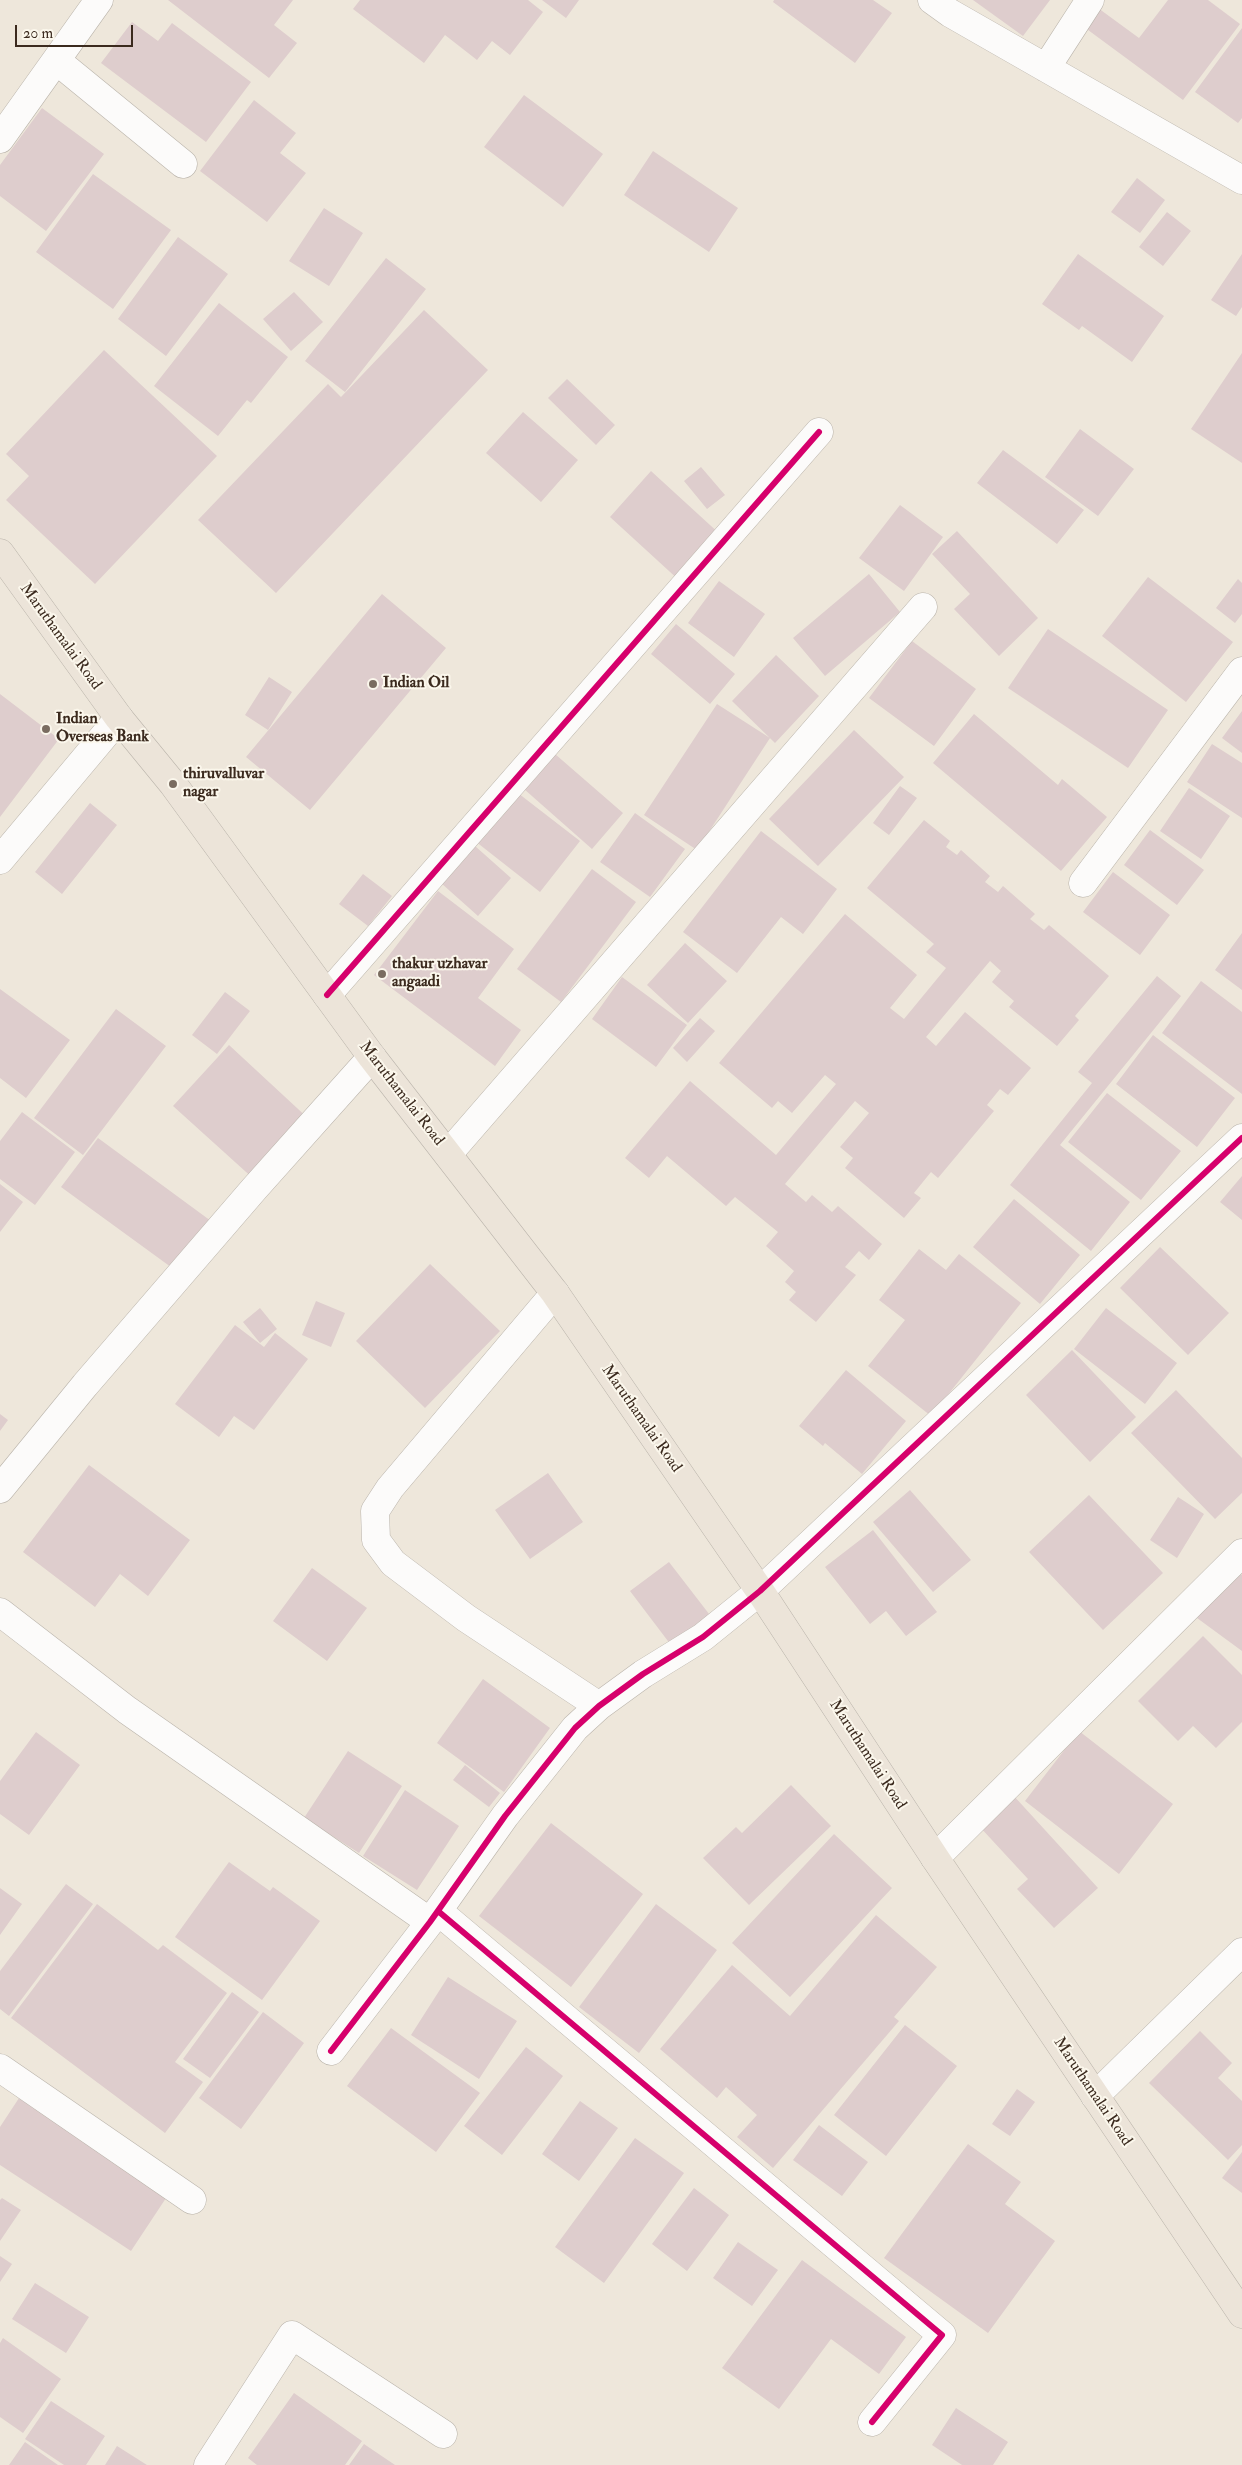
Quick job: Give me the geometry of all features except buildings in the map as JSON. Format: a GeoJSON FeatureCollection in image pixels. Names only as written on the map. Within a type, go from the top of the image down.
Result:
{"type":"FeatureCollection","features":[{"type":"Feature","properties":{"kind":"main road","name":"Maruthamalai Road"},"geometry":{"type":"LineString","coordinates":[[0,553],[119,718],[173,784],[372,1057],[555,1293],[760,1591],[935,1858],[1242,2314]]}},
{"type":"Feature","properties":{"kind":"street"},"geometry":{"type":"LineString","coordinates":[[0,140],[99,0]]}},
{"type":"Feature","properties":{"kind":"street"},"geometry":{"type":"LineString","coordinates":[[932,0],[950,13],[1242,180]]}},
{"type":"Feature","properties":{"kind":"street"},"geometry":{"type":"LineString","coordinates":[[1046,68],[1090,0]]}},
{"type":"Feature","properties":{"kind":"street"},"geometry":{"type":"LineString","coordinates":[[57,61],[183,164]]}},
{"type":"Feature","properties":{"kind":"street"},"geometry":{"type":"LineString","coordinates":[[327,995],[819,432]]}},
{"type":"Feature","properties":{"kind":"street"},"geometry":{"type":"LineString","coordinates":[[448,1154],[923,608]]}},
{"type":"Feature","properties":{"kind":"street"},"geometry":{"type":"LineString","coordinates":[[1083,884],[1242,671]]}},
{"type":"Feature","properties":{"kind":"street"},"geometry":{"type":"LineString","coordinates":[[0,860],[119,718]]}},
{"type":"Feature","properties":{"kind":"street"},"geometry":{"type":"LineString","coordinates":[[0,1489],[144,1317],[372,1057]]}},
{"type":"Feature","properties":{"kind":"street"},"geometry":{"type":"LineString","coordinates":[[331,2051],[434,1917],[505,1816],[575,1728],[599,1706],[643,1674],[703,1637],[760,1591],[1242,1138]]}},
{"type":"Feature","properties":{"kind":"street"},"geometry":{"type":"LineString","coordinates":[[555,1293],[390,1488],[375,1511],[376,1540],[393,1564],[458,1612],[599,1706]]}},
{"type":"Feature","properties":{"kind":"street"},"geometry":{"type":"LineString","coordinates":[[935,1858],[1242,1553]]}},
{"type":"Feature","properties":{"kind":"street"},"geometry":{"type":"LineString","coordinates":[[0,1612],[127,1710],[434,1917],[942,2335],[872,2422]]}},
{"type":"Feature","properties":{"kind":"street"},"geometry":{"type":"LineString","coordinates":[[1095,2096],[1242,1952]]}},
{"type":"Feature","properties":{"kind":"street"},"geometry":{"type":"LineString","coordinates":[[0,2068],[192,2200]]}},
{"type":"Feature","properties":{"kind":"street"},"geometry":{"type":"LineString","coordinates":[[208,2465],[292,2335],[443,2434]]}},
{"type":"Feature","properties":{"kind":"cycle path"},"geometry":{"type":"LineString","coordinates":[[327,995],[819,432]]}},
{"type":"Feature","properties":{"kind":"cycle path"},"geometry":{"type":"LineString","coordinates":[[331,2051],[430,1922],[505,1816],[575,1728],[599,1706],[643,1674],[703,1637],[760,1591],[1242,1138]]}},
{"type":"Feature","properties":{"kind":"cycle path"},"geometry":{"type":"LineString","coordinates":[[438,1911],[942,2335],[872,2422]]}},
{"type":"Feature","properties":{"kind":"place","name":"Indian Oil"},"geometry":{"type":"Point","coordinates":[373,684]}},
{"type":"Feature","properties":{"kind":"place","name":"Indian Overseas Bank"},"geometry":{"type":"Point","coordinates":[46,729]}},
{"type":"Feature","properties":{"kind":"place","name":"thiruvalluvar nagar"},"geometry":{"type":"Point","coordinates":[173,784]}},
{"type":"Feature","properties":{"kind":"place","name":"thakur uzhavar angaadi"},"geometry":{"type":"Point","coordinates":[382,974]}}]}
